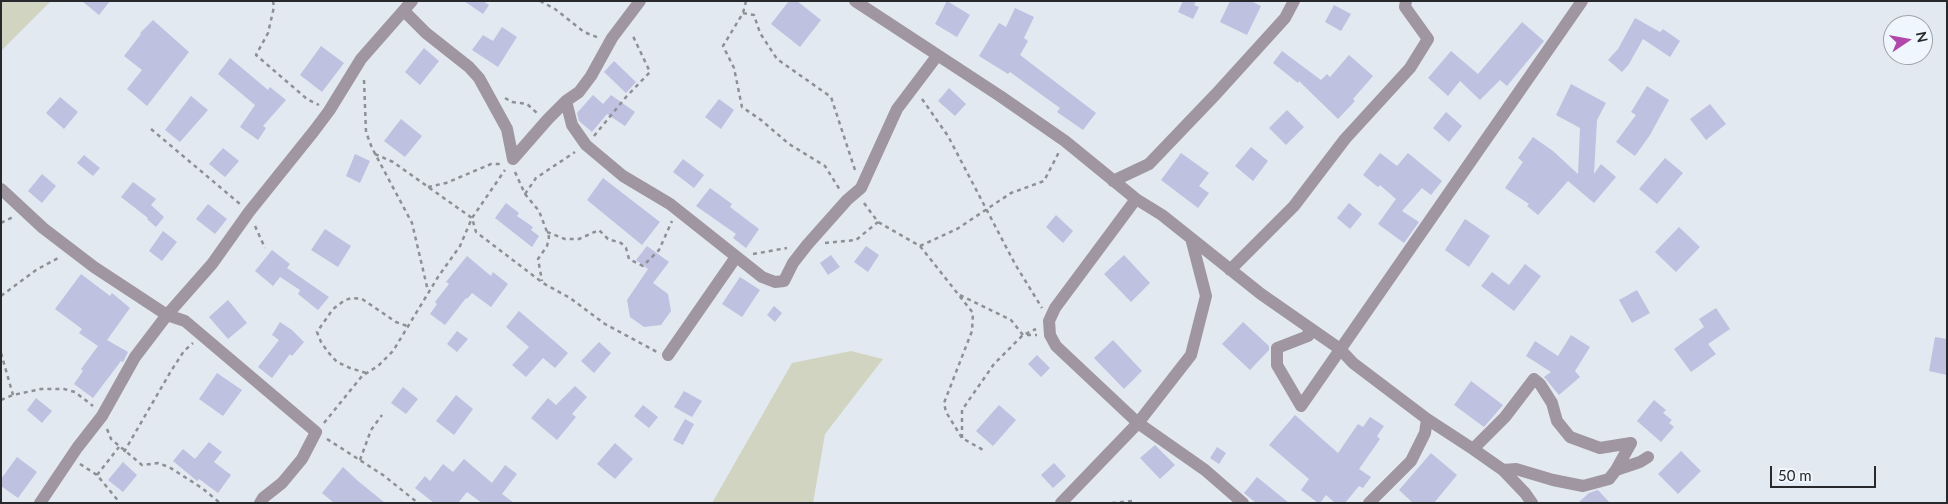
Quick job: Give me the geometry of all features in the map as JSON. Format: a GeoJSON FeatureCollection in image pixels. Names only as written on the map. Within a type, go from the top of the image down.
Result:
{"type":"FeatureCollection","features":[{"type":"Feature","properties":{"kind":"street"},"geometry":{"type":"LineString","coordinates":[[513,159],[548,119],[566,101],[579,92],[591,76],[612,38],[640,1]]}},
{"type":"Feature","properties":{"kind":"street"},"geometry":{"type":"LineString","coordinates":[[855,1],[1065,141],[1136,199],[1191,238],[1261,294],[1340,349],[1353,363],[1427,419],[1503,470],[1532,503]]}},
{"type":"Feature","properties":{"kind":"street"},"geometry":{"type":"LineString","coordinates":[[1113,180],[1149,164],[1285,18],[1294,1]]}},
{"type":"Feature","properties":{"kind":"street"},"geometry":{"type":"LineString","coordinates":[[1230,270],[1294,206],[1345,139],[1410,68],[1428,39],[1405,7],[1406,1]]}},
{"type":"Feature","properties":{"kind":"street"},"geometry":{"type":"LineString","coordinates":[[1310,328],[1308,336],[1277,348],[1277,365],[1301,406],[1582,1]]}},
{"type":"Feature","properties":{"kind":"street"},"geometry":{"type":"LineString","coordinates":[[40,503],[70,458],[102,416],[135,357],[167,315],[212,264],[249,212],[329,110],[361,59],[408,6],[426,33],[469,67],[479,78],[507,129],[513,159]]}},
{"type":"Feature","properties":{"kind":"street"},"geometry":{"type":"LineString","coordinates":[[566,101],[572,125],[586,145],[623,176],[670,204],[762,277],[775,282],[784,281],[793,263],[846,200],[861,188],[898,108],[937,56]]}},
{"type":"Feature","properties":{"kind":"street"},"geometry":{"type":"LineString","coordinates":[[1,189],[24,211],[122,286],[167,315],[185,321],[316,432],[302,459],[282,483],[263,498],[260,503]]}},
{"type":"Feature","properties":{"kind":"street"},"geometry":{"type":"LineString","coordinates":[[1136,199],[1055,308],[1049,321],[1050,335],[1056,346],[1138,423],[1205,470],[1243,503]]}},
{"type":"Feature","properties":{"kind":"street"},"geometry":{"type":"LineString","coordinates":[[1061,503],[1138,423],[1191,355],[1206,296],[1191,238]]}},
{"type":"Feature","properties":{"kind":"street"},"geometry":{"type":"LineString","coordinates":[[668,355],[736,256]]}},
{"type":"Feature","properties":{"kind":"street"},"geometry":{"type":"LineString","coordinates":[[1474,449],[1505,418],[1534,379],[1540,384],[1552,403],[1557,421],[1570,437],[1600,448],[1631,443],[1609,479],[1583,486],[1553,480],[1516,469],[1503,470]]}},
{"type":"Feature","properties":{"kind":"street"},"geometry":{"type":"LineString","coordinates":[[1369,503],[1411,461],[1425,433],[1427,419]]}},
{"type":"Feature","properties":{"kind":"street"},"geometry":{"type":"LineString","coordinates":[[1616,470],[1640,462],[1648,456]]}},
{"type":"Feature","properties":{"kind":"path"},"geometry":{"type":"LineString","coordinates":[[273,1],[274,7],[268,33],[256,55],[307,99],[329,110]]}},
{"type":"Feature","properties":{"kind":"path"},"geometry":{"type":"LineString","coordinates":[[540,1],[555,9],[584,32],[602,39],[612,38]]}},
{"type":"Feature","properties":{"kind":"path"},"geometry":{"type":"LineString","coordinates":[[746,1],[743,13],[723,46],[734,68],[742,107],[761,120],[789,144],[825,166],[846,200]]}},
{"type":"Feature","properties":{"kind":"path"},"geometry":{"type":"LineString","coordinates":[[743,13],[754,15],[760,33],[777,59],[831,97],[861,188],[860,198],[878,222],[920,246],[973,313],[972,331],[944,403],[946,412],[962,438],[983,450]]}},
{"type":"Feature","properties":{"kind":"path"},"geometry":{"type":"LineString","coordinates":[[525,194],[536,178],[586,145],[626,97],[650,72],[629,28],[624,23]]}},
{"type":"Feature","properties":{"kind":"path"},"geometry":{"type":"LineString","coordinates":[[361,59],[364,77],[366,132],[375,154],[412,223],[428,292]]}},
{"type":"Feature","properties":{"kind":"path"},"geometry":{"type":"LineString","coordinates":[[914,87],[948,136],[1015,264],[1049,321],[1023,335],[994,364],[962,410],[962,438]]}},
{"type":"Feature","properties":{"kind":"path"},"geometry":{"type":"LineString","coordinates":[[487,92],[500,95],[512,102],[527,104],[534,112],[548,119]]}},
{"type":"Feature","properties":{"kind":"path"},"geometry":{"type":"LineString","coordinates":[[151,129],[249,212],[265,248]]}},
{"type":"Feature","properties":{"kind":"path"},"geometry":{"type":"LineString","coordinates":[[920,246],[957,229],[1011,192],[1044,181],[1065,141]]}},
{"type":"Feature","properties":{"kind":"path"},"geometry":{"type":"LineString","coordinates":[[375,154],[393,162],[472,218],[476,232],[542,283],[570,298],[612,328],[653,348],[659,354],[668,355]]}},
{"type":"Feature","properties":{"kind":"path"},"geometry":{"type":"LineString","coordinates":[[513,159],[516,178],[525,194],[539,212],[549,237],[547,246],[538,259],[542,283]]}},
{"type":"Feature","properties":{"kind":"path"},"geometry":{"type":"LineString","coordinates":[[418,503],[360,460],[316,432],[340,406],[362,376],[378,366],[393,351],[428,292],[460,246],[472,218],[509,165],[491,164],[446,184],[427,187]]}},
{"type":"Feature","properties":{"kind":"path"},"geometry":{"type":"LineString","coordinates":[[1,296],[36,270],[58,258],[69,247]]}},
{"type":"Feature","properties":{"kind":"path"},"geometry":{"type":"LineString","coordinates":[[959,294],[1011,320],[1023,335]]}},
{"type":"Feature","properties":{"kind":"path"},"geometry":{"type":"LineString","coordinates":[[366,373],[337,362],[321,342],[317,332],[333,309],[345,300],[352,298],[362,299],[396,322],[407,326]]}},
{"type":"Feature","properties":{"kind":"path"},"geometry":{"type":"LineString","coordinates":[[124,452],[184,351],[201,335]]}},
{"type":"Feature","properties":{"kind":"path"},"geometry":{"type":"LineString","coordinates":[[1023,335],[1050,335]]}},
{"type":"Feature","properties":{"kind":"path"},"geometry":{"type":"LineString","coordinates":[[1,353],[13,395]]}},
{"type":"Feature","properties":{"kind":"path"},"geometry":{"type":"LineString","coordinates":[[1,400],[13,395],[41,389],[64,389],[76,392],[94,406],[102,416],[111,439],[124,452],[142,464],[158,464],[169,467],[202,488],[220,503]]}},
{"type":"Feature","properties":{"kind":"path"},"geometry":{"type":"LineString","coordinates":[[360,460],[371,430],[382,415]]}},
{"type":"Feature","properties":{"kind":"path"},"geometry":{"type":"LineString","coordinates":[[97,476],[119,447]]}},
{"type":"Feature","properties":{"kind":"path"},"geometry":{"type":"LineString","coordinates":[[70,458],[97,476],[120,503]]}},
{"type":"Feature","properties":{"kind":"path"},"geometry":{"type":"LineString","coordinates":[[1112,503],[1133,501]]}},
{"type":"Feature","properties":{"kind":"green space"},"geometry":{"type":"Polygon","coordinates":[[[1,1],[51,1],[1,51],[1,1]]]}},
{"type":"Feature","properties":{"kind":"green space"},"geometry":{"type":"Polygon","coordinates":[[[851,351],[883,359],[825,434],[813,503],[712,503],[792,363],[851,351]]]}},
{"type":"Feature","properties":{"kind":"building"},"geometry":{"type":"Polygon","coordinates":[[[82,1],[110,1],[99,15],[82,1]]]}},
{"type":"Feature","properties":{"kind":"building"},"geometry":{"type":"Polygon","coordinates":[[[464,1],[483,1],[489,5],[483,14],[464,1]]]}},
{"type":"Feature","properties":{"kind":"building"},"geometry":{"type":"Polygon","coordinates":[[[789,1],[797,1],[821,20],[800,47],[771,24],[789,1]]]}},
{"type":"Feature","properties":{"kind":"building"},"geometry":{"type":"Polygon","coordinates":[[[947,1],[970,15],[957,37],[935,24],[947,1]]]}},
{"type":"Feature","properties":{"kind":"building"},"geometry":{"type":"Polygon","coordinates":[[[1183,1],[1196,1],[1194,5],[1199,7],[1193,19],[1178,12],[1183,1]]]}},
{"type":"Feature","properties":{"kind":"building"},"geometry":{"type":"Polygon","coordinates":[[[1230,1],[1251,1],[1261,6],[1247,35],[1220,22],[1230,1]]]}},
{"type":"Feature","properties":{"kind":"building"},"geometry":{"type":"Polygon","coordinates":[[[1334,5],[1351,14],[1341,31],[1325,22],[1334,5]]]}},
{"type":"Feature","properties":{"kind":"building"},"geometry":{"type":"Polygon","coordinates":[[[1015,8],[1034,17],[1024,38],[1028,41],[1020,55],[1096,113],[1083,130],[1057,112],[1060,108],[1010,72],[1008,74],[979,56],[999,23],[1006,27],[1015,8]]]}},
{"type":"Feature","properties":{"kind":"building"},"geometry":{"type":"Polygon","coordinates":[[[1635,18],[1660,32],[1663,29],[1680,41],[1670,57],[1643,39],[1629,64],[1622,72],[1608,60],[1618,49],[1635,18]]]}},
{"type":"Feature","properties":{"kind":"building"},"geometry":{"type":"Polygon","coordinates":[[[153,20],[189,52],[147,106],[127,89],[142,70],[124,56],[140,33],[153,20]]]}},
{"type":"Feature","properties":{"kind":"building"},"geometry":{"type":"Polygon","coordinates":[[[1522,22],[1544,41],[1507,86],[1500,80],[1480,100],[1460,81],[1448,96],[1428,78],[1451,51],[1478,74],[1522,22]]]}},
{"type":"Feature","properties":{"kind":"building"},"geometry":{"type":"Polygon","coordinates":[[[502,27],[517,37],[498,67],[472,50],[483,35],[493,41],[502,27]]]}},
{"type":"Feature","properties":{"kind":"building"},"geometry":{"type":"Polygon","coordinates":[[[321,46],[344,63],[322,92],[300,75],[321,46]]]}},
{"type":"Feature","properties":{"kind":"building"},"geometry":{"type":"Polygon","coordinates":[[[424,48],[439,61],[420,85],[405,72],[424,48]]]}},
{"type":"Feature","properties":{"kind":"building"},"geometry":{"type":"Polygon","coordinates":[[[1282,51],[1321,80],[1327,74],[1330,77],[1349,55],[1373,76],[1353,99],[1355,101],[1338,119],[1299,81],[1298,83],[1273,63],[1282,51]]]}},
{"type":"Feature","properties":{"kind":"building"},"geometry":{"type":"Polygon","coordinates":[[[230,58],[268,90],[270,87],[286,100],[263,126],[266,128],[258,140],[240,127],[255,105],[218,74],[230,58]]]}},
{"type":"Feature","properties":{"kind":"building"},"geometry":{"type":"Polygon","coordinates":[[[614,61],[636,82],[626,93],[604,72],[614,61]]]}},
{"type":"Feature","properties":{"kind":"building"},"geometry":{"type":"Polygon","coordinates":[[[1571,84],[1606,103],[1597,120],[1594,174],[1601,164],[1616,177],[1594,203],[1568,181],[1538,215],[1527,206],[1529,204],[1505,188],[1523,162],[1518,158],[1533,137],[1553,151],[1578,174],[1580,128],[1556,115],[1571,84]]]}},
{"type":"Feature","properties":{"kind":"building"},"geometry":{"type":"Polygon","coordinates":[[[1647,86],[1669,100],[1650,135],[1635,156],[1616,142],[1636,115],[1631,112],[1647,86]]]}},
{"type":"Feature","properties":{"kind":"building"},"geometry":{"type":"Polygon","coordinates":[[[949,88],[966,104],[955,116],[938,101],[949,88]]]}},
{"type":"Feature","properties":{"kind":"building"},"geometry":{"type":"Polygon","coordinates":[[[593,95],[603,104],[611,95],[635,112],[625,126],[607,114],[592,132],[579,121],[577,113],[593,95]]]}},
{"type":"Feature","properties":{"kind":"building"},"geometry":{"type":"Polygon","coordinates":[[[191,96],[208,110],[180,142],[165,130],[191,96]]]}},
{"type":"Feature","properties":{"kind":"building"},"geometry":{"type":"Polygon","coordinates":[[[60,97],[78,112],[64,129],[46,113],[60,97]]]}},
{"type":"Feature","properties":{"kind":"building"},"geometry":{"type":"Polygon","coordinates":[[[719,99],[734,110],[721,129],[705,117],[719,99]]]}},
{"type":"Feature","properties":{"kind":"building"},"geometry":{"type":"Polygon","coordinates":[[[1710,104],[1726,124],[1706,140],[1690,119],[1710,104]]]}},
{"type":"Feature","properties":{"kind":"building"},"geometry":{"type":"Polygon","coordinates":[[[1287,110],[1304,127],[1286,145],[1269,128],[1287,110]]]}},
{"type":"Feature","properties":{"kind":"building"},"geometry":{"type":"Polygon","coordinates":[[[1446,112],[1462,126],[1449,142],[1433,128],[1446,112]]]}},
{"type":"Feature","properties":{"kind":"building"},"geometry":{"type":"Polygon","coordinates":[[[401,119],[422,136],[405,157],[384,141],[401,119]]]}},
{"type":"Feature","properties":{"kind":"building"},"geometry":{"type":"Polygon","coordinates":[[[1251,147],[1268,161],[1253,181],[1235,166],[1251,147]]]}},
{"type":"Feature","properties":{"kind":"building"},"geometry":{"type":"Polygon","coordinates":[[[223,148],[239,161],[225,177],[209,164],[223,148]]]}},
{"type":"Feature","properties":{"kind":"building"},"geometry":{"type":"Polygon","coordinates":[[[1181,153],[1209,173],[1199,186],[1209,193],[1198,208],[1161,180],[1181,153]]]}},
{"type":"Feature","properties":{"kind":"building"},"geometry":{"type":"Polygon","coordinates":[[[1380,153],[1397,166],[1408,153],[1442,181],[1431,195],[1422,188],[1402,211],[1419,222],[1404,243],[1378,224],[1396,199],[1380,185],[1378,187],[1363,175],[1380,153]]]}},
{"type":"Feature","properties":{"kind":"building"},"geometry":{"type":"Polygon","coordinates":[[[355,154],[370,161],[360,183],[346,176],[355,154]]]}},
{"type":"Feature","properties":{"kind":"building"},"geometry":{"type":"Polygon","coordinates":[[[84,155],[100,168],[93,176],[77,163],[84,155]]]}},
{"type":"Feature","properties":{"kind":"building"},"geometry":{"type":"Polygon","coordinates":[[[1665,158],[1683,173],[1657,204],[1639,189],[1665,158]]]}},
{"type":"Feature","properties":{"kind":"building"},"geometry":{"type":"Polygon","coordinates":[[[683,159],[704,175],[694,188],[673,172],[683,159]]]}},
{"type":"Feature","properties":{"kind":"building"},"geometry":{"type":"Polygon","coordinates":[[[42,174],[56,186],[42,203],[28,191],[42,174]]]}},
{"type":"Feature","properties":{"kind":"building"},"geometry":{"type":"Polygon","coordinates":[[[603,178],[660,222],[642,245],[587,200],[603,178]]]}},
{"type":"Feature","properties":{"kind":"building"},"geometry":{"type":"Polygon","coordinates":[[[133,182],[156,199],[151,205],[164,217],[156,227],[148,218],[121,197],[133,182]]]}},
{"type":"Feature","properties":{"kind":"building"},"geometry":{"type":"Polygon","coordinates":[[[710,188],[732,204],[730,207],[759,229],[746,248],[733,238],[736,234],[696,206],[710,188]]]}},
{"type":"Feature","properties":{"kind":"building"},"geometry":{"type":"Polygon","coordinates":[[[506,203],[519,213],[517,216],[533,227],[531,230],[539,236],[532,247],[495,218],[506,203]]]}},
{"type":"Feature","properties":{"kind":"building"},"geometry":{"type":"Polygon","coordinates":[[[1349,203],[1362,214],[1350,229],[1337,218],[1349,203]]]}},
{"type":"Feature","properties":{"kind":"building"},"geometry":{"type":"Polygon","coordinates":[[[208,204],[227,219],[215,234],[196,219],[208,204]]]}},
{"type":"Feature","properties":{"kind":"building"},"geometry":{"type":"Polygon","coordinates":[[[1056,215],[1073,231],[1063,243],[1046,227],[1056,215]]]}},
{"type":"Feature","properties":{"kind":"building"},"geometry":{"type":"Polygon","coordinates":[[[1465,219],[1490,236],[1469,267],[1445,250],[1465,219]]]}},
{"type":"Feature","properties":{"kind":"building"},"geometry":{"type":"Polygon","coordinates":[[[1679,227],[1700,247],[1676,272],[1655,252],[1679,227]]]}},
{"type":"Feature","properties":{"kind":"building"},"geometry":{"type":"Polygon","coordinates":[[[325,229],[351,246],[338,267],[311,250],[325,229]]]}},
{"type":"Feature","properties":{"kind":"building"},"geometry":{"type":"Polygon","coordinates":[[[163,231],[177,242],[162,261],[149,251],[163,231]]]}},
{"type":"Feature","properties":{"kind":"building"},"geometry":{"type":"Polygon","coordinates":[[[647,246],[669,262],[653,283],[668,294],[671,311],[661,325],[644,327],[630,317],[627,300],[648,269],[636,260],[647,246]]]}},
{"type":"Feature","properties":{"kind":"building"},"geometry":{"type":"Polygon","coordinates":[[[866,246],[879,255],[868,272],[854,262],[866,246]]]}},
{"type":"Feature","properties":{"kind":"building"},"geometry":{"type":"Polygon","coordinates":[[[272,250],[290,264],[287,268],[329,297],[318,310],[298,294],[300,290],[280,277],[273,286],[255,271],[272,250]]]}},
{"type":"Feature","properties":{"kind":"building"},"geometry":{"type":"Polygon","coordinates":[[[831,255],[840,267],[828,275],[820,263],[831,255]]]}},
{"type":"Feature","properties":{"kind":"building"},"geometry":{"type":"Polygon","coordinates":[[[1124,255],[1150,283],[1131,302],[1104,274],[1124,255]]]}},
{"type":"Feature","properties":{"kind":"building"},"geometry":{"type":"Polygon","coordinates":[[[467,256],[491,276],[493,272],[508,284],[491,307],[472,293],[445,325],[430,314],[437,304],[435,302],[449,284],[446,282],[467,256]]]}},
{"type":"Feature","properties":{"kind":"building"},"geometry":{"type":"Polygon","coordinates":[[[1525,264],[1541,276],[1514,311],[1481,286],[1492,272],[1509,285],[1525,264]]]}},
{"type":"Feature","properties":{"kind":"building"},"geometry":{"type":"Polygon","coordinates":[[[81,274],[110,296],[112,293],[130,308],[107,340],[128,352],[123,362],[121,361],[93,398],[74,384],[83,371],[81,369],[98,346],[79,333],[82,329],[55,309],[81,274]]]}},
{"type":"Feature","properties":{"kind":"building"},"geometry":{"type":"Polygon","coordinates":[[[740,277],[760,290],[742,317],[722,304],[740,277]]]}},
{"type":"Feature","properties":{"kind":"building"},"geometry":{"type":"Polygon","coordinates":[[[1637,290],[1650,313],[1632,323],[1619,300],[1637,290]]]}},
{"type":"Feature","properties":{"kind":"building"},"geometry":{"type":"Polygon","coordinates":[[[228,300],[247,323],[228,339],[209,317],[228,300]]]}},
{"type":"Feature","properties":{"kind":"building"},"geometry":{"type":"Polygon","coordinates":[[[774,306],[782,313],[775,322],[767,315],[774,306]]]}},
{"type":"Feature","properties":{"kind":"building"},"geometry":{"type":"Polygon","coordinates":[[[1716,308],[1730,329],[1708,344],[1716,354],[1691,372],[1674,349],[1704,327],[1699,319],[1716,308]]]}},
{"type":"Feature","properties":{"kind":"building"},"geometry":{"type":"Polygon","coordinates":[[[519,311],[568,353],[555,368],[543,358],[526,377],[512,365],[529,347],[506,327],[519,311]]]}},
{"type":"Feature","properties":{"kind":"building"},"geometry":{"type":"Polygon","coordinates":[[[280,322],[292,330],[304,342],[292,356],[290,354],[272,378],[258,367],[279,340],[272,335],[280,322]]]}},
{"type":"Feature","properties":{"kind":"building"},"geometry":{"type":"Polygon","coordinates":[[[1243,322],[1269,346],[1269,350],[1250,370],[1222,344],[1243,322]]]}},
{"type":"Feature","properties":{"kind":"building"},"geometry":{"type":"Polygon","coordinates":[[[457,331],[468,339],[457,352],[447,344],[457,331]]]}},
{"type":"Feature","properties":{"kind":"building"},"geometry":{"type":"Polygon","coordinates":[[[1571,335],[1590,347],[1575,371],[1580,377],[1559,395],[1544,377],[1551,372],[1526,356],[1535,341],[1558,356],[1571,335]]]}},
{"type":"Feature","properties":{"kind":"building"},"geometry":{"type":"Polygon","coordinates":[[[1935,337],[1947,339],[1947,375],[1929,371],[1935,337]]]}},
{"type":"Feature","properties":{"kind":"building"},"geometry":{"type":"Polygon","coordinates":[[[1113,340],[1142,371],[1124,389],[1094,358],[1113,340]]]}},
{"type":"Feature","properties":{"kind":"building"},"geometry":{"type":"Polygon","coordinates":[[[599,342],[611,353],[594,373],[581,361],[599,342]]]}},
{"type":"Feature","properties":{"kind":"building"},"geometry":{"type":"Polygon","coordinates":[[[1037,355],[1050,368],[1041,377],[1028,364],[1037,355]]]}},
{"type":"Feature","properties":{"kind":"building"},"geometry":{"type":"Polygon","coordinates":[[[217,373],[242,390],[223,416],[199,399],[217,373]]]}},
{"type":"Feature","properties":{"kind":"building"},"geometry":{"type":"Polygon","coordinates":[[[1471,381],[1503,405],[1484,427],[1454,405],[1471,381]]]}},
{"type":"Feature","properties":{"kind":"building"},"geometry":{"type":"Polygon","coordinates":[[[575,386],[587,397],[572,414],[576,417],[557,440],[531,418],[548,398],[556,405],[575,386]]]}},
{"type":"Feature","properties":{"kind":"building"},"geometry":{"type":"Polygon","coordinates":[[[403,387],[418,399],[406,414],[391,403],[403,387]]]}},
{"type":"Feature","properties":{"kind":"building"},"geometry":{"type":"Polygon","coordinates":[[[684,391],[702,401],[692,417],[674,407],[684,391]]]}},
{"type":"Feature","properties":{"kind":"building"},"geometry":{"type":"Polygon","coordinates":[[[456,395],[473,409],[454,435],[436,421],[456,395]]]}},
{"type":"Feature","properties":{"kind":"building"},"geometry":{"type":"Polygon","coordinates":[[[36,398],[52,411],[42,423],[27,410],[36,398]]]}},
{"type":"Feature","properties":{"kind":"building"},"geometry":{"type":"Polygon","coordinates":[[[1654,400],[1666,410],[1663,413],[1672,420],[1669,423],[1674,427],[1661,442],[1637,421],[1654,400]]]}},
{"type":"Feature","properties":{"kind":"building"},"geometry":{"type":"Polygon","coordinates":[[[643,405],[658,417],[649,428],[634,416],[643,405]]]}},
{"type":"Feature","properties":{"kind":"building"},"geometry":{"type":"Polygon","coordinates":[[[999,405],[1016,420],[993,446],[976,431],[999,405]]]}},
{"type":"Feature","properties":{"kind":"building"},"geometry":{"type":"Polygon","coordinates":[[[1295,415],[1338,453],[1358,424],[1363,427],[1370,417],[1384,426],[1377,436],[1380,439],[1359,469],[1371,477],[1363,488],[1359,486],[1345,503],[1335,503],[1326,495],[1318,503],[1301,490],[1309,479],[1269,445],[1295,415]]]}},
{"type":"Feature","properties":{"kind":"building"},"geometry":{"type":"Polygon","coordinates":[[[685,419],[694,424],[683,445],[673,440],[685,419]]]}},
{"type":"Feature","properties":{"kind":"building"},"geometry":{"type":"Polygon","coordinates":[[[209,442],[222,452],[214,462],[231,475],[218,493],[199,479],[197,481],[173,461],[183,449],[195,459],[209,442]]]}},
{"type":"Feature","properties":{"kind":"building"},"geometry":{"type":"Polygon","coordinates":[[[615,443],[633,459],[615,479],[597,464],[615,443]]]}},
{"type":"Feature","properties":{"kind":"building"},"geometry":{"type":"Polygon","coordinates":[[[1155,445],[1175,465],[1160,479],[1140,458],[1155,445]]]}},
{"type":"Feature","properties":{"kind":"building"},"geometry":{"type":"Polygon","coordinates":[[[1217,447],[1226,453],[1219,464],[1210,458],[1217,447]]]}},
{"type":"Feature","properties":{"kind":"building"},"geometry":{"type":"Polygon","coordinates":[[[1681,451],[1701,471],[1678,494],[1658,474],[1681,451]]]}},
{"type":"Feature","properties":{"kind":"building"},"geometry":{"type":"Polygon","coordinates":[[[1431,453],[1457,475],[1434,503],[1413,503],[1399,490],[1431,453]]]}},
{"type":"Feature","properties":{"kind":"building"},"geometry":{"type":"Polygon","coordinates":[[[17,457],[37,472],[18,498],[1,486],[1,479],[17,457]]]}},
{"type":"Feature","properties":{"kind":"building"},"geometry":{"type":"Polygon","coordinates":[[[464,459],[492,483],[505,465],[517,474],[502,494],[514,503],[482,503],[467,492],[458,503],[434,503],[415,488],[425,476],[430,481],[443,464],[453,472],[464,459]]]}},
{"type":"Feature","properties":{"kind":"building"},"geometry":{"type":"Polygon","coordinates":[[[123,462],[137,475],[123,492],[108,480],[123,462]]]}},
{"type":"Feature","properties":{"kind":"building"},"geometry":{"type":"Polygon","coordinates":[[[1054,463],[1066,476],[1053,488],[1041,475],[1054,463]]]}},
{"type":"Feature","properties":{"kind":"building"},"geometry":{"type":"Polygon","coordinates":[[[343,467],[385,503],[334,503],[322,493],[343,467]]]}},
{"type":"Feature","properties":{"kind":"building"},"geometry":{"type":"Polygon","coordinates":[[[1257,477],[1289,503],[1256,503],[1244,493],[1257,477]]]}},
{"type":"Feature","properties":{"kind":"building"},"geometry":{"type":"Polygon","coordinates":[[[1598,490],[1610,503],[1578,503],[1589,493],[1598,490]]]}}]}
